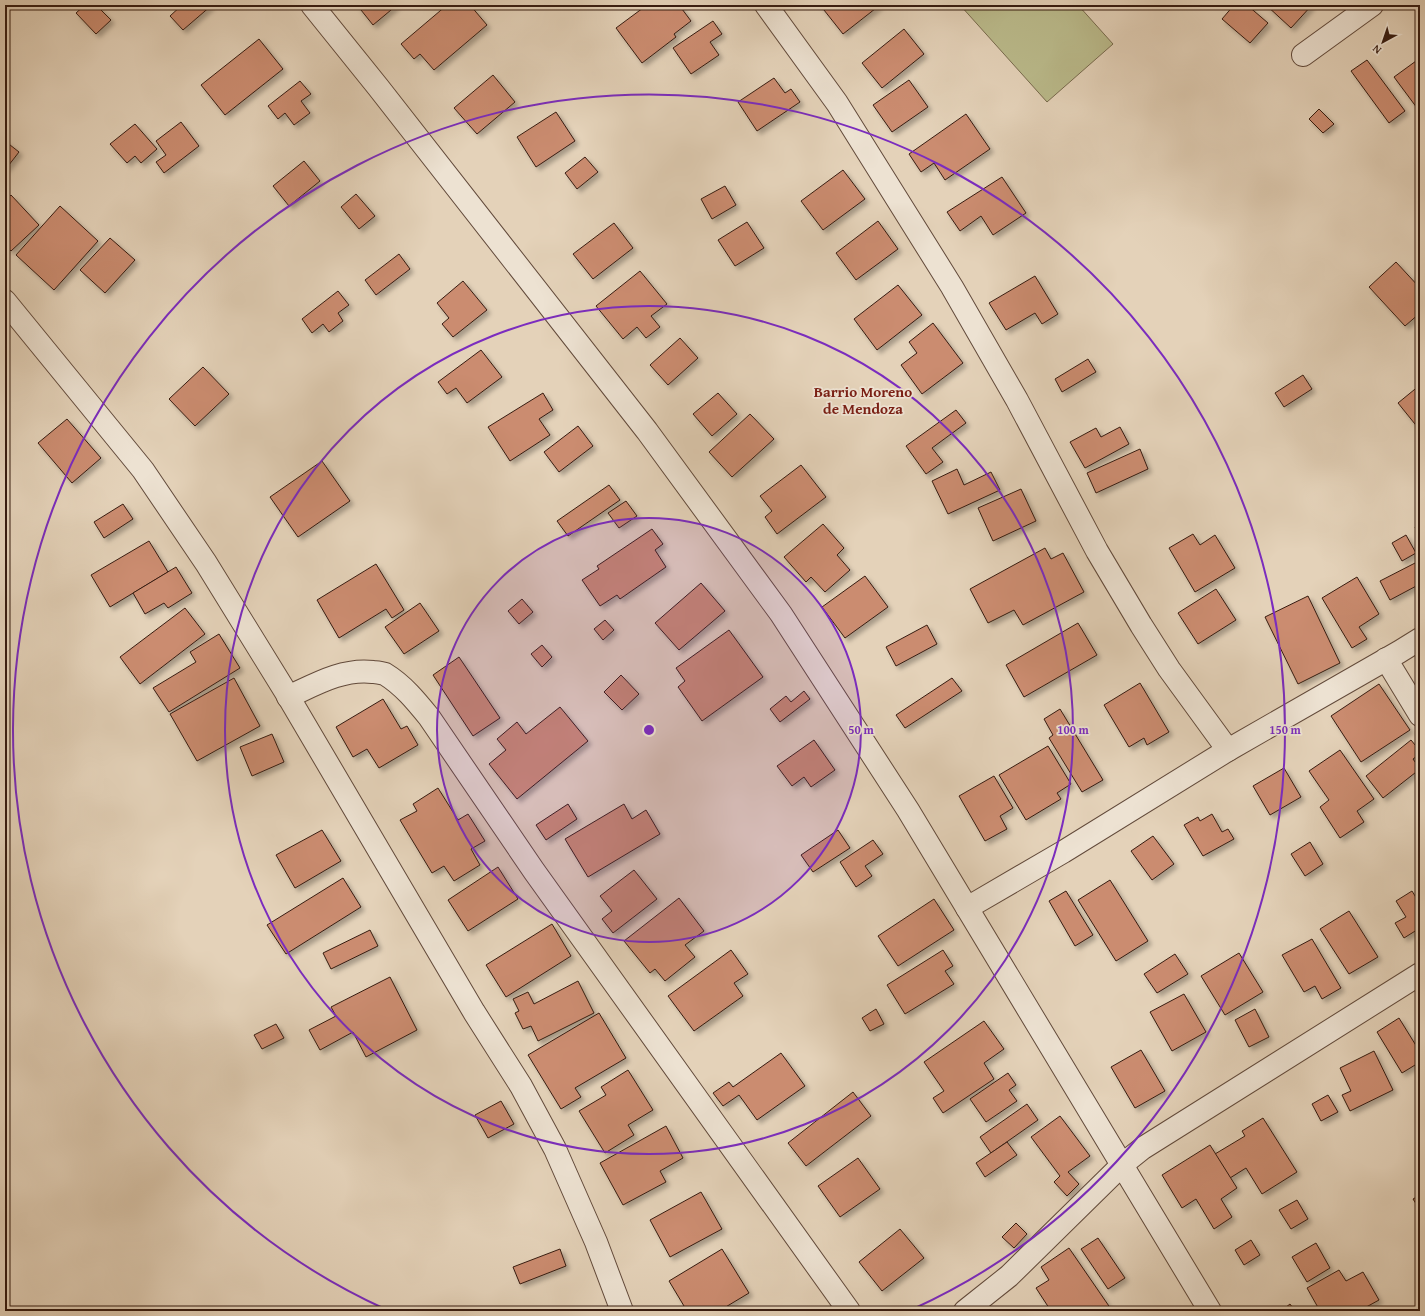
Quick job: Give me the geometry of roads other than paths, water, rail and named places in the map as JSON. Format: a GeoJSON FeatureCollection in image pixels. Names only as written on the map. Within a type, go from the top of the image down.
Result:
{"type":"FeatureCollection","features":[{"type":"Feature","properties":{"kind":"street"},"geometry":{"type":"LineString","coordinates":[[312,5],[378,87],[642,425],[781,614],[908,810],[1210,1311]]}},
{"type":"Feature","properties":{"kind":"street"},"geometry":{"type":"LineString","coordinates":[[766,5],[837,103],[952,287],[1017,400],[1097,551],[1141,625],[1169,669],[1228,750]]}},
{"type":"Feature","properties":{"kind":"street"},"geometry":{"type":"LineString","coordinates":[[1303,55],[1372,5]]}},
{"type":"Feature","properties":{"kind":"street"},"geometry":{"type":"LineString","coordinates":[[5,301],[143,470],[206,562],[288,697],[470,1005],[521,1086],[555,1149],[596,1242],[622,1311]]}},
{"type":"Feature","properties":{"kind":"street"},"geometry":{"type":"LineString","coordinates":[[967,908],[1063,852],[1228,750],[1420,638]]}},
{"type":"Feature","properties":{"kind":"street"},"geometry":{"type":"LineString","coordinates":[[1386,659],[1420,715]]}},
{"type":"Feature","properties":{"kind":"street"},"geometry":{"type":"LineString","coordinates":[[288,697],[326,680],[351,672],[363,671],[383,674],[397,683],[412,696],[429,717],[534,871],[849,1311]]}},
{"type":"Feature","properties":{"kind":"street"},"geometry":{"type":"LineString","coordinates":[[966,1311],[1009,1276],[1122,1164],[1143,1148],[1420,974]]}},
{"type":"Feature","properties":{"kind":"district","name":"Barrio Moreno de Mendoza"},"geometry":{"type":"Point","coordinates":[863,400]}}]}
